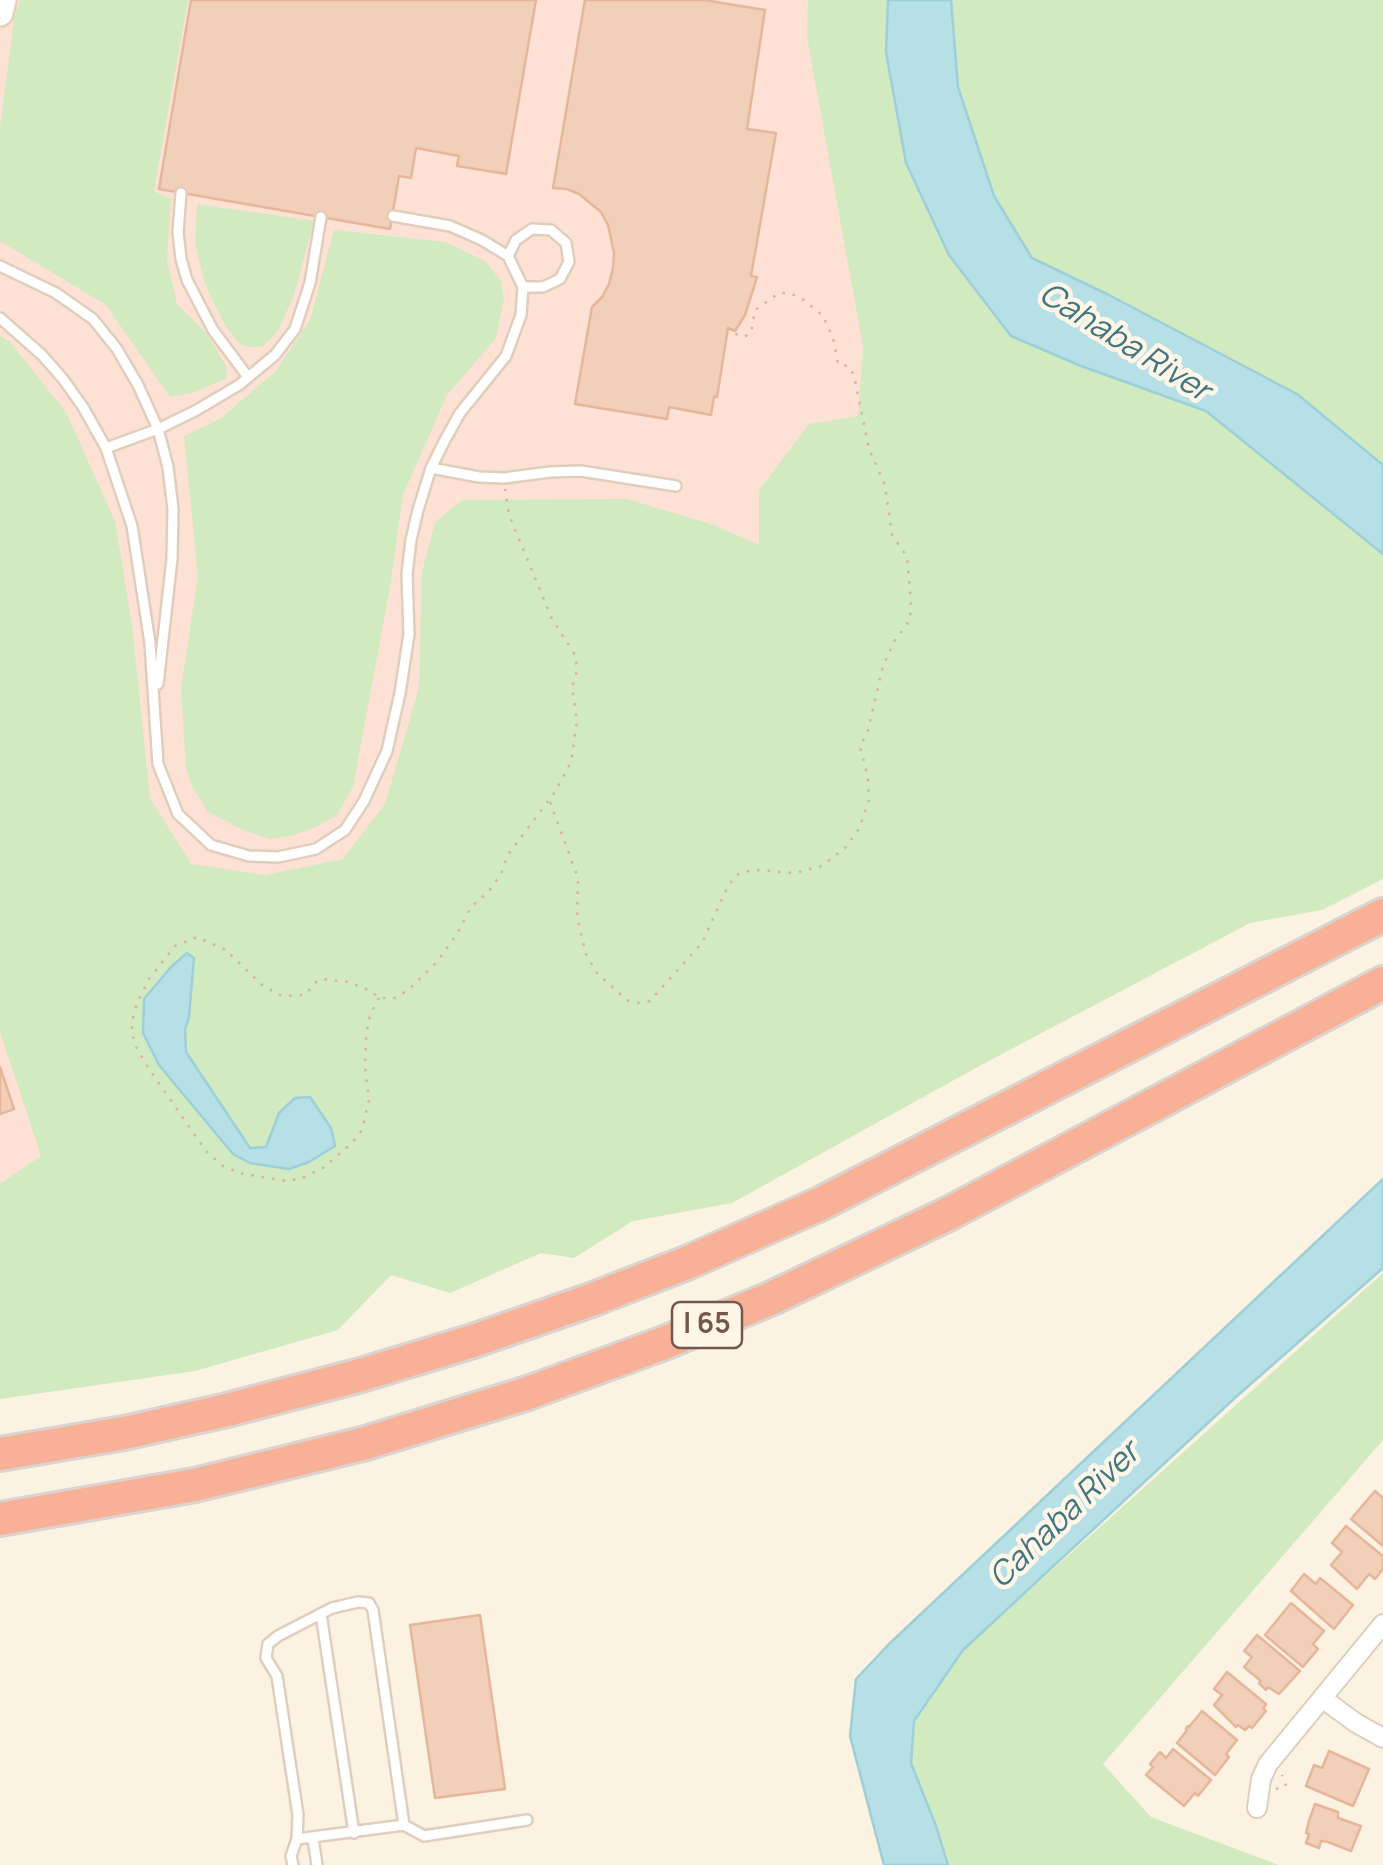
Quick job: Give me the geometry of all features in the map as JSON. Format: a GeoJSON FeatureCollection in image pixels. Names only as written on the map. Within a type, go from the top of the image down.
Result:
{"type":"FeatureCollection","features":[{"type":"Feature","properties":{"kind":"highway","name":"I 65"},"geometry":{"type":"LineString","coordinates":[[0,1454],[124,1433],[295,1394],[473,1341],[689,1262],[820,1204],[1383,914]]}},
{"type":"Feature","properties":{"kind":"highway","name":"I 65"},"geometry":{"type":"LineString","coordinates":[[0,1519],[262,1470],[460,1415],[636,1354],[772,1298],[948,1214],[1373,988]]}},
{"type":"Feature","properties":{"kind":"street"},"geometry":{"type":"LineString","coordinates":[[0,14],[2,0]]}},
{"type":"Feature","properties":{"kind":"street"},"geometry":{"type":"LineString","coordinates":[[1257,1808],[1268,1764],[1383,1624]]}},
{"type":"Feature","properties":{"kind":"street"},"geometry":{"type":"LineString","coordinates":[[1322,1698],[1383,1738]]}},
{"type":"Feature","properties":{"kind":"lane"},"geometry":{"type":"LineString","coordinates":[[181,193],[178,232],[180,260],[187,280],[213,330],[248,377]]}},
{"type":"Feature","properties":{"kind":"lane"},"geometry":{"type":"LineString","coordinates":[[0,318],[42,355],[62,379],[84,407],[106,448],[132,526],[150,643],[158,764],[178,814],[211,844],[249,856],[278,857],[316,849],[345,830],[364,801],[386,751],[409,634],[411,540],[432,468],[460,413],[506,356],[521,315],[523,286],[508,256],[450,226],[392,216]]}},
{"type":"Feature","properties":{"kind":"lane"},"geometry":{"type":"LineString","coordinates":[[106,448],[194,412],[239,385],[275,355],[294,329],[310,284],[321,217]]}},
{"type":"Feature","properties":{"kind":"lane"},"geometry":{"type":"LineString","coordinates":[[508,256],[516,240],[532,229],[551,230],[566,243],[569,262],[560,279],[543,286],[523,286]]}},
{"type":"Feature","properties":{"kind":"lane"},"geometry":{"type":"LineString","coordinates":[[0,266],[56,293],[92,320],[117,350],[158,429],[173,510],[172,559],[155,712]]}},
{"type":"Feature","properties":{"kind":"lane"},"geometry":{"type":"LineString","coordinates":[[432,468],[504,478],[581,471],[676,486]]}},
{"type":"Feature","properties":{"kind":"lane"},"geometry":{"type":"LineString","coordinates":[[293,1865],[298,1815],[277,1676],[266,1658],[268,1644],[321,1614],[358,1602],[368,1603],[373,1610],[404,1825]]}},
{"type":"Feature","properties":{"kind":"lane"},"geometry":{"type":"LineString","coordinates":[[321,1614],[354,1832]]}},
{"type":"Feature","properties":{"kind":"lane"},"geometry":{"type":"LineString","coordinates":[[297,1840],[404,1825],[424,1836],[527,1820]]}},
{"type":"Feature","properties":{"kind":"lane"},"geometry":{"type":"LineString","coordinates":[[313,1838],[317,1865]]}},
{"type":"Feature","properties":{"kind":"path"},"geometry":{"type":"LineString","coordinates":[[549,800],[578,878],[576,916],[586,954],[617,991],[638,1003],[650,1002],[702,943],[735,876],[756,870],[794,872],[822,866],[845,848],[859,828],[869,800],[860,747],[884,666],[895,640],[910,620],[912,602],[906,557],[892,535],[885,486],[869,448],[854,375],[848,366],[838,364],[834,338],[823,316],[804,300],[790,293],[779,294],[755,310],[751,333],[744,336],[728,331]]}},
{"type":"Feature","properties":{"kind":"path"},"geometry":{"type":"LineString","coordinates":[[378,998],[366,1038],[369,1100],[362,1130],[323,1168],[286,1181],[240,1174],[222,1166],[206,1151],[150,1070],[132,1034],[136,1002],[150,979],[175,946],[196,937],[226,950],[262,984],[282,996],[305,995],[322,979],[349,982],[378,998],[395,998],[436,963],[471,908],[501,874],[507,856],[549,800],[571,762],[577,721],[572,688],[576,655],[552,619],[510,515],[504,478]]}},
{"type":"Feature","properties":{"kind":"shaded area"},"geometry":{"type":"Polygon","coordinates":[[[0,0],[841,0],[923,460],[0,1242],[0,0]]]}},
{"type":"Feature","properties":{"kind":"green space"},"geometry":{"type":"Polygon","coordinates":[[[20,0],[188,0],[154,191],[171,199],[167,260],[177,304],[207,334],[226,366],[227,378],[193,393],[170,397],[106,305],[0,241],[0,128],[20,0]]]}},
{"type":"Feature","properties":{"kind":"green space"},"geometry":{"type":"Polygon","coordinates":[[[808,0],[888,0],[886,52],[1081,366],[1206,411],[1383,554],[1383,879],[1322,910],[1250,923],[732,1203],[633,1221],[574,1258],[541,1253],[450,1293],[391,1275],[338,1330],[195,1371],[0,1399],[0,1184],[41,1156],[0,1032],[0,336],[10,342],[66,412],[115,521],[132,625],[150,798],[191,864],[265,875],[343,859],[385,804],[419,688],[422,572],[435,522],[463,500],[627,499],[714,525],[759,545],[759,490],[809,424],[858,416],[863,347],[807,37],[808,0]]]}},
{"type":"Feature","properties":{"kind":"green space"},"geometry":{"type":"Polygon","coordinates":[[[951,0],[1383,0],[1383,465],[1297,394],[1032,258],[994,196],[958,87],[951,0]]]}},
{"type":"Feature","properties":{"kind":"green space"},"geometry":{"type":"Polygon","coordinates":[[[197,204],[314,221],[294,295],[278,331],[263,346],[241,345],[226,327],[205,284],[195,244],[197,204]]]}},
{"type":"Feature","properties":{"kind":"green space"},"geometry":{"type":"Polygon","coordinates":[[[334,230],[445,242],[485,261],[501,281],[504,298],[496,338],[447,395],[403,495],[353,787],[336,816],[294,835],[270,839],[208,812],[186,769],[181,689],[198,576],[184,436],[220,419],[275,372],[310,320],[334,230]]]}},
{"type":"Feature","properties":{"kind":"green space"},"geometry":{"type":"Polygon","coordinates":[[[1383,1273],[1383,1440],[1103,1764],[1151,1817],[1279,1865],[948,1865],[911,1763],[914,1721],[963,1650],[1383,1273]]]}},
{"type":"Feature","properties":{"kind":"water","name":"Cahaba River"},"geometry":{"type":"Polygon","coordinates":[[[888,0],[951,0],[958,87],[994,196],[1032,258],[1297,394],[1383,465],[1383,554],[1206,411],[1011,336],[949,255],[906,163],[886,52],[888,0]]]}},
{"type":"Feature","properties":{"kind":"water"},"geometry":{"type":"Polygon","coordinates":[[[187,953],[194,958],[186,1052],[250,1148],[266,1147],[279,1113],[295,1098],[310,1097],[331,1128],[335,1146],[289,1169],[250,1163],[233,1154],[159,1065],[143,1033],[144,999],[187,953]]]}},
{"type":"Feature","properties":{"kind":"water","name":"Cahaba River"},"geometry":{"type":"Polygon","coordinates":[[[1383,1179],[1383,1268],[1237,1396],[963,1650],[914,1721],[911,1763],[948,1865],[884,1865],[850,1736],[856,1679],[1383,1179]]]}},
{"type":"Feature","properties":{"kind":"building"},"geometry":{"type":"Polygon","coordinates":[[[191,0],[536,0],[506,174],[457,166],[459,156],[416,148],[411,178],[399,176],[390,229],[159,189],[191,0]]]}},
{"type":"Feature","properties":{"kind":"building"},"geometry":{"type":"Polygon","coordinates":[[[585,0],[704,0],[765,10],[747,129],[776,133],[751,276],[757,277],[745,315],[735,331],[728,328],[711,415],[669,407],[667,419],[575,404],[592,307],[609,284],[614,253],[601,212],[579,194],[553,188],[585,0]]]}},
{"type":"Feature","properties":{"kind":"building"},"geometry":{"type":"Polygon","coordinates":[[[0,1067],[14,1109],[0,1114],[0,1067]]]}},
{"type":"Feature","properties":{"kind":"building"},"geometry":{"type":"Polygon","coordinates":[[[1375,1491],[1383,1498],[1383,1546],[1351,1519],[1375,1491]]]}},
{"type":"Feature","properties":{"kind":"building"},"geometry":{"type":"Polygon","coordinates":[[[1346,1526],[1383,1556],[1383,1569],[1375,1579],[1369,1574],[1357,1589],[1331,1565],[1342,1552],[1332,1543],[1346,1526]]]}},
{"type":"Feature","properties":{"kind":"building"},"geometry":{"type":"Polygon","coordinates":[[[1304,1574],[1316,1584],[1320,1578],[1353,1605],[1334,1629],[1291,1591],[1304,1574]]]}},
{"type":"Feature","properties":{"kind":"building"},"geometry":{"type":"Polygon","coordinates":[[[1291,1603],[1324,1631],[1313,1644],[1318,1649],[1303,1667],[1265,1635],[1291,1603]]]}},
{"type":"Feature","properties":{"kind":"building"},"geometry":{"type":"Polygon","coordinates":[[[480,1615],[505,1789],[435,1798],[410,1625],[480,1615]]]}},
{"type":"Feature","properties":{"kind":"building"},"geometry":{"type":"Polygon","coordinates":[[[1257,1635],[1300,1671],[1279,1694],[1268,1687],[1266,1690],[1244,1667],[1252,1657],[1244,1651],[1257,1635]]]}},
{"type":"Feature","properties":{"kind":"building"},"geometry":{"type":"Polygon","coordinates":[[[1227,1672],[1266,1704],[1266,1711],[1252,1728],[1236,1727],[1214,1705],[1222,1695],[1214,1689],[1227,1672]]]}},
{"type":"Feature","properties":{"kind":"building"},"geometry":{"type":"Polygon","coordinates":[[[1202,1711],[1237,1740],[1215,1775],[1177,1743],[1202,1711]]]}},
{"type":"Feature","properties":{"kind":"building"},"geometry":{"type":"Polygon","coordinates":[[[1173,1749],[1211,1780],[1184,1806],[1146,1775],[1160,1752],[1166,1758],[1173,1749]]]}},
{"type":"Feature","properties":{"kind":"building"},"geometry":{"type":"Polygon","coordinates":[[[1329,1751],[1369,1769],[1353,1806],[1306,1786],[1314,1765],[1322,1768],[1329,1751]]]}},
{"type":"Feature","properties":{"kind":"building"},"geometry":{"type":"Polygon","coordinates":[[[1315,1804],[1361,1826],[1351,1851],[1328,1842],[1321,1841],[1319,1848],[1306,1843],[1315,1804]]]}}]}
